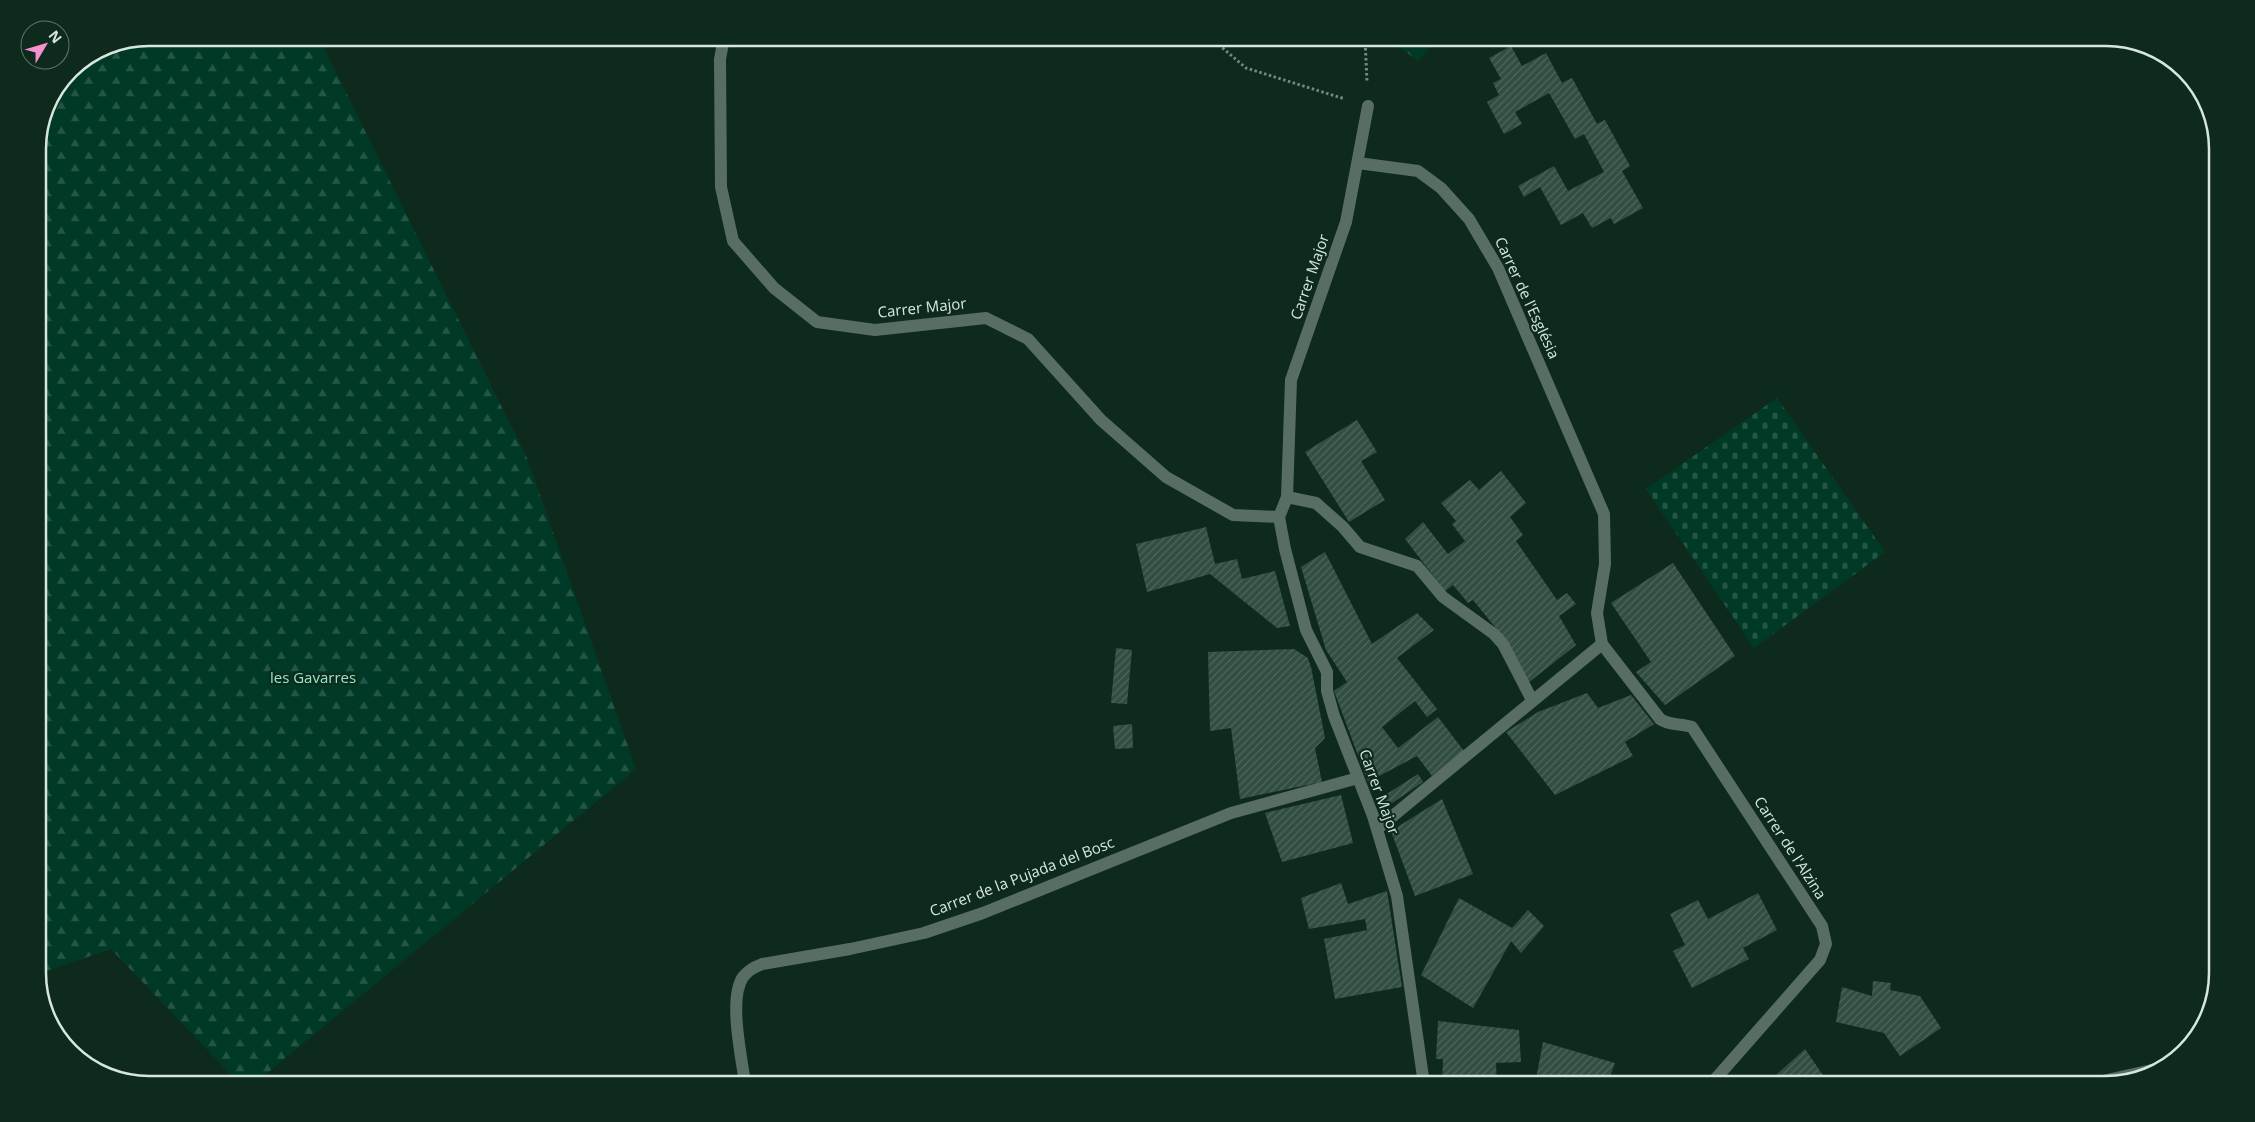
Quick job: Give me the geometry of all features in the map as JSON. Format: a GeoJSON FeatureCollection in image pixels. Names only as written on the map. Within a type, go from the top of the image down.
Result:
{"type":"FeatureCollection","features":[{"type":"Feature","properties":{"kind":"street","name":"Carrer Major"},"geometry":{"type":"LineString","coordinates":[[723,46],[720,60],[721,187],[733,241],[774,288],[817,322],[875,330],[986,318],[1028,339],[1101,420],[1166,477],[1233,515],[1280,517]]}},
{"type":"Feature","properties":{"kind":"street","name":"Carrer Major"},"geometry":{"type":"LineString","coordinates":[[1368,106],[1346,222],[1291,380],[1288,497],[1280,517],[1285,549],[1306,630],[1327,672],[1327,691],[1334,716],[1377,829],[1397,896],[1423,1076]]}},
{"type":"Feature","properties":{"kind":"street","name":"Carrer de l'Església"},"geometry":{"type":"LineString","coordinates":[[1358,163],[1418,171],[1441,188],[1470,219],[1498,268],[1604,514],[1605,564],[1597,613],[1602,644]]}},
{"type":"Feature","properties":{"kind":"street"},"geometry":{"type":"LineString","coordinates":[[1288,497],[1316,503],[1343,527],[1360,547],[1377,554],[1399,558],[1417,566],[1443,597],[1494,634],[1503,644],[1532,700]]}},
{"type":"Feature","properties":{"kind":"street"},"geometry":{"type":"LineString","coordinates":[[1377,829],[1602,644]]}},
{"type":"Feature","properties":{"kind":"street","name":"Carrer de l'Alzina"},"geometry":{"type":"LineString","coordinates":[[1602,644],[1660,718],[1669,724],[1683,724],[1692,727],[1822,926],[1826,944],[1820,960],[1718,1076]]}},
{"type":"Feature","properties":{"kind":"street","name":"Carrer de la Pujada del Bosc"},"geometry":{"type":"LineString","coordinates":[[744,1076],[738,1030],[737,996],[742,978],[750,970],[762,964],[850,949],[924,933],[983,913],[1230,813],[1358,778]]}},
{"type":"Feature","properties":{"kind":"path"},"geometry":{"type":"LineString","coordinates":[[1220,46],[1246,68],[1368,106],[1365,46]]}},
{"type":"Feature","properties":{"kind":"green space","name":"les Gavarres"},"geometry":{"type":"Polygon","coordinates":[[[149,46],[323,46],[527,458],[636,769],[264,1076],[232,1076],[111,949],[46,971],[46,142],[54,110],[72,81],[98,60],[116,52],[149,46]]]}},
{"type":"Feature","properties":{"kind":"green space"},"geometry":{"type":"Polygon","coordinates":[[[1398,46],[1431,46],[1418,61],[1398,46]]]}},
{"type":"Feature","properties":{"kind":"green space"},"geometry":{"type":"Polygon","coordinates":[[[1777,398],[1885,552],[1754,648],[1646,489],[1777,398]]]}},
{"type":"Feature","properties":{"kind":"building"},"geometry":{"type":"Polygon","coordinates":[[[1511,46],[1522,66],[1546,53],[1562,83],[1572,78],[1597,124],[1605,120],[1630,166],[1622,171],[1643,208],[1614,224],[1611,218],[1592,228],[1583,213],[1561,225],[1540,187],[1524,197],[1518,186],[1554,166],[1568,191],[1604,172],[1584,134],[1575,139],[1549,93],[1515,112],[1522,124],[1504,134],[1487,102],[1499,95],[1493,83],[1501,79],[1489,58],[1511,46]]]}},
{"type":"Feature","properties":{"kind":"building"},"geometry":{"type":"Polygon","coordinates":[[[1357,420],[1377,452],[1361,461],[1385,500],[1349,522],[1305,452],[1357,420]]]}},
{"type":"Feature","properties":{"kind":"building"},"geometry":{"type":"Polygon","coordinates":[[[1501,471],[1526,503],[1510,517],[1523,535],[1516,541],[1557,600],[1567,593],[1576,604],[1559,616],[1576,645],[1528,683],[1508,643],[1473,600],[1468,603],[1453,585],[1445,591],[1405,539],[1423,522],[1448,554],[1465,541],[1452,524],[1456,521],[1441,503],[1470,480],[1479,490],[1501,471]]]}},
{"type":"Feature","properties":{"kind":"building"},"geometry":{"type":"Polygon","coordinates":[[[1206,527],[1215,564],[1237,559],[1242,579],[1275,571],[1290,626],[1277,628],[1210,574],[1147,592],[1136,544],[1206,527]]]}},
{"type":"Feature","properties":{"kind":"building"},"geometry":{"type":"Polygon","coordinates":[[[1325,552],[1372,644],[1417,613],[1434,630],[1397,658],[1437,709],[1427,717],[1415,701],[1382,727],[1398,748],[1438,717],[1464,751],[1432,776],[1417,756],[1368,782],[1334,691],[1347,682],[1326,650],[1301,567],[1325,552]]]}},
{"type":"Feature","properties":{"kind":"building"},"geometry":{"type":"Polygon","coordinates":[[[1673,563],[1735,656],[1665,705],[1636,672],[1651,662],[1611,603],[1673,563]]]}},
{"type":"Feature","properties":{"kind":"building"},"geometry":{"type":"Polygon","coordinates":[[[1116,648],[1132,650],[1127,704],[1111,703],[1116,648]]]}},
{"type":"Feature","properties":{"kind":"building"},"geometry":{"type":"Polygon","coordinates":[[[1294,649],[1308,658],[1311,667],[1325,738],[1315,748],[1322,782],[1240,799],[1231,728],[1210,731],[1208,652],[1294,649]]]}},
{"type":"Feature","properties":{"kind":"building"},"geometry":{"type":"Polygon","coordinates":[[[1587,693],[1598,708],[1631,695],[1654,724],[1625,742],[1633,756],[1555,795],[1506,732],[1538,712],[1587,693]]]}},
{"type":"Feature","properties":{"kind":"building"},"geometry":{"type":"Polygon","coordinates":[[[1132,724],[1133,748],[1115,749],[1113,726],[1132,724]]]}},
{"type":"Feature","properties":{"kind":"building"},"geometry":{"type":"Polygon","coordinates":[[[1418,774],[1423,782],[1385,808],[1379,799],[1418,774]]]}},
{"type":"Feature","properties":{"kind":"building"},"geometry":{"type":"Polygon","coordinates":[[[1341,795],[1353,843],[1282,862],[1265,813],[1341,795]]]}},
{"type":"Feature","properties":{"kind":"building"},"geometry":{"type":"Polygon","coordinates":[[[1442,799],[1473,874],[1415,896],[1391,831],[1442,799]]]}},
{"type":"Feature","properties":{"kind":"building"},"geometry":{"type":"Polygon","coordinates":[[[1341,883],[1348,904],[1387,891],[1402,987],[1335,999],[1324,939],[1367,930],[1365,919],[1309,929],[1301,898],[1341,883]]]}},
{"type":"Feature","properties":{"kind":"building"},"geometry":{"type":"Polygon","coordinates":[[[1758,893],[1777,930],[1743,948],[1749,959],[1692,988],[1673,951],[1685,945],[1670,914],[1698,900],[1708,919],[1758,893]]]}},
{"type":"Feature","properties":{"kind":"building"},"geometry":{"type":"Polygon","coordinates":[[[1459,898],[1512,928],[1528,910],[1544,926],[1521,953],[1511,941],[1473,1008],[1421,975],[1459,898]]]}},
{"type":"Feature","properties":{"kind":"building"},"geometry":{"type":"Polygon","coordinates":[[[1873,981],[1891,983],[1890,990],[1920,996],[1941,1028],[1900,1056],[1884,1033],[1836,1022],[1842,987],[1872,996],[1873,981]]]}},
{"type":"Feature","properties":{"kind":"building"},"geometry":{"type":"Polygon","coordinates":[[[1438,1021],[1519,1030],[1521,1062],[1496,1063],[1497,1076],[1442,1076],[1443,1059],[1436,1059],[1438,1021]]]}},
{"type":"Feature","properties":{"kind":"building"},"geometry":{"type":"Polygon","coordinates":[[[1543,1042],[1615,1063],[1610,1076],[1537,1076],[1543,1042]]]}},
{"type":"Feature","properties":{"kind":"building"},"geometry":{"type":"Polygon","coordinates":[[[1805,1049],[1824,1076],[1775,1076],[1805,1049]]]}}]}
